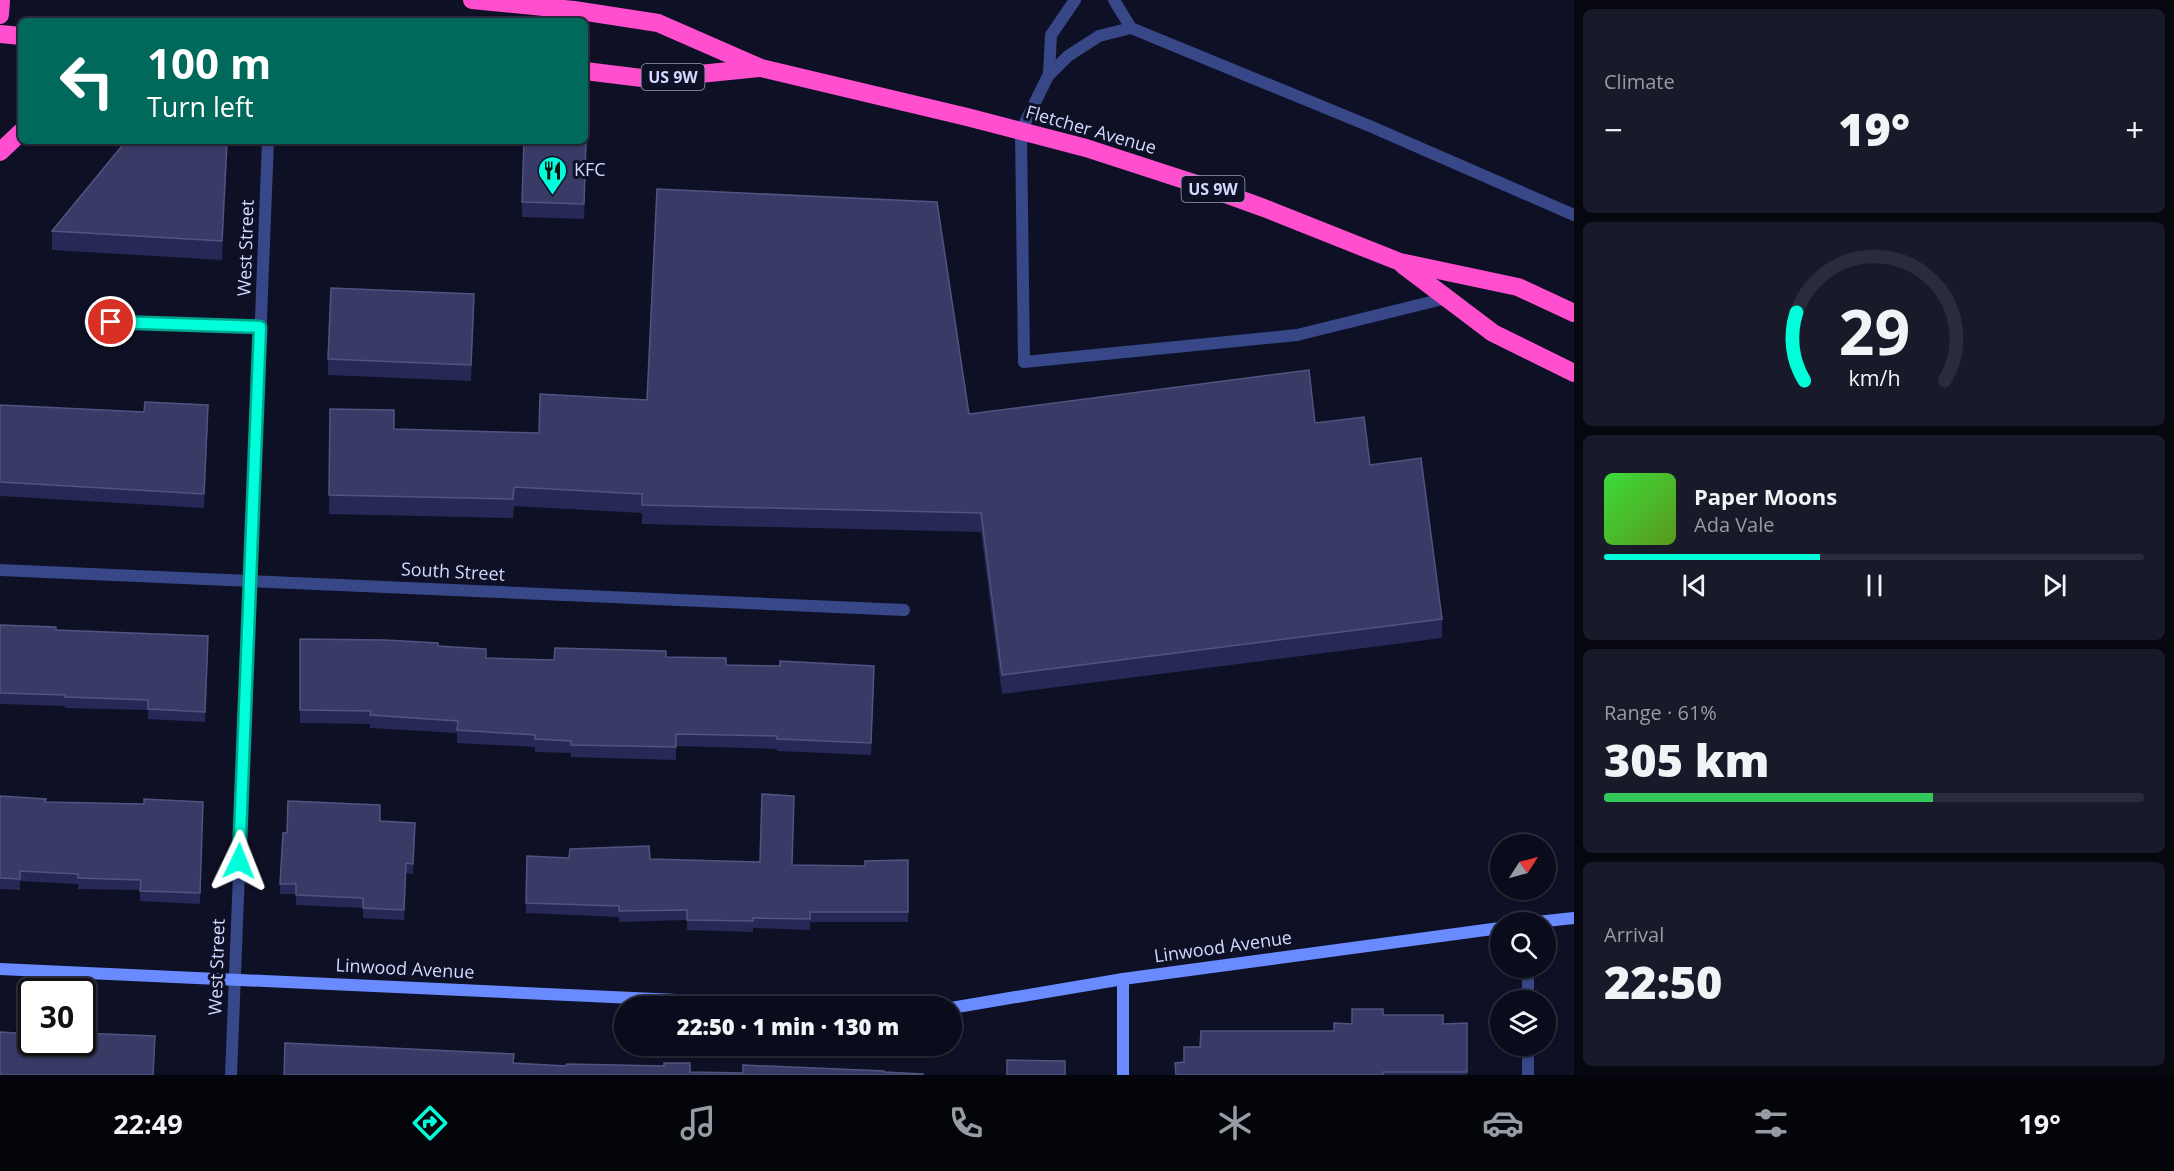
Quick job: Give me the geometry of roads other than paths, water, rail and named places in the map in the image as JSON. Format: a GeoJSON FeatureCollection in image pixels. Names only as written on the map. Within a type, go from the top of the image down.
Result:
{"type":"FeatureCollection","features":[{"type":"Feature","properties":{"kind":"highway"},"geometry":{"type":"LineString","coordinates":[[0,15],[1,0]]}},
{"type":"Feature","properties":{"kind":"highway","name":"Fletcher Avenue"},"geometry":{"type":"LineString","coordinates":[[472,0],[574,10],[658,23],[760,68],[842,86],[1086,148],[1264,208],[1400,262],[1518,286],[1574,314]]}},
{"type":"Feature","properties":{"kind":"highway"},"geometry":{"type":"LineString","coordinates":[[0,34],[18,36]]}},
{"type":"Feature","properties":{"kind":"highway","name":"Fletcher Avenue"},"geometry":{"type":"LineString","coordinates":[[588,71],[650,79],[760,68]]}},
{"type":"Feature","properties":{"kind":"highway"},"geometry":{"type":"LineString","coordinates":[[0,152],[18,135]]}},
{"type":"Feature","properties":{"kind":"highway","name":"Fletcher Avenue"},"geometry":{"type":"LineString","coordinates":[[1400,262],[1493,333],[1574,373]]}},
{"type":"Feature","properties":{"kind":"street"},"geometry":{"type":"LineString","coordinates":[[1049,74],[1051,35],[1076,0]]}},
{"type":"Feature","properties":{"kind":"street"},"geometry":{"type":"LineString","coordinates":[[1114,0],[1131,28]]}},
{"type":"Feature","properties":{"kind":"street"},"geometry":{"type":"LineString","coordinates":[[1447,298],[1298,335],[1024,362],[1021,131],[1049,74],[1068,56],[1083,44],[1099,36],[1131,28],[1383,131],[1574,215]]}},
{"type":"Feature","properties":{"kind":"street","name":"West Street"},"geometry":{"type":"LineString","coordinates":[[231,1075],[268,144]]}},
{"type":"Feature","properties":{"kind":"street"},"geometry":{"type":"LineString","coordinates":[[90,322],[260,327]]}},
{"type":"Feature","properties":{"kind":"street","name":"South Street"},"geometry":{"type":"LineString","coordinates":[[0,570],[904,610]]}},
{"type":"Feature","properties":{"kind":"street"},"geometry":{"type":"LineString","coordinates":[[1556,920],[1574,918]]}},
{"type":"Feature","properties":{"kind":"street","name":"Linwood Avenue"},"geometry":{"type":"LineString","coordinates":[[962,1006],[1123,979],[1490,929]]}},
{"type":"Feature","properties":{"kind":"street","name":"Linwood Avenue"},"geometry":{"type":"LineString","coordinates":[[0,969],[614,997]]}},
{"type":"Feature","properties":{"kind":"street"},"geometry":{"type":"LineString","coordinates":[[1123,979],[1123,1075]]}},
{"type":"Feature","properties":{"kind":"street"},"geometry":{"type":"LineString","coordinates":[[1528,1056],[1528,1075]]}},
{"type":"Feature","properties":{"kind":"place","name":"KFC"},"geometry":{"type":"Point","coordinates":[553,196]}}]}
